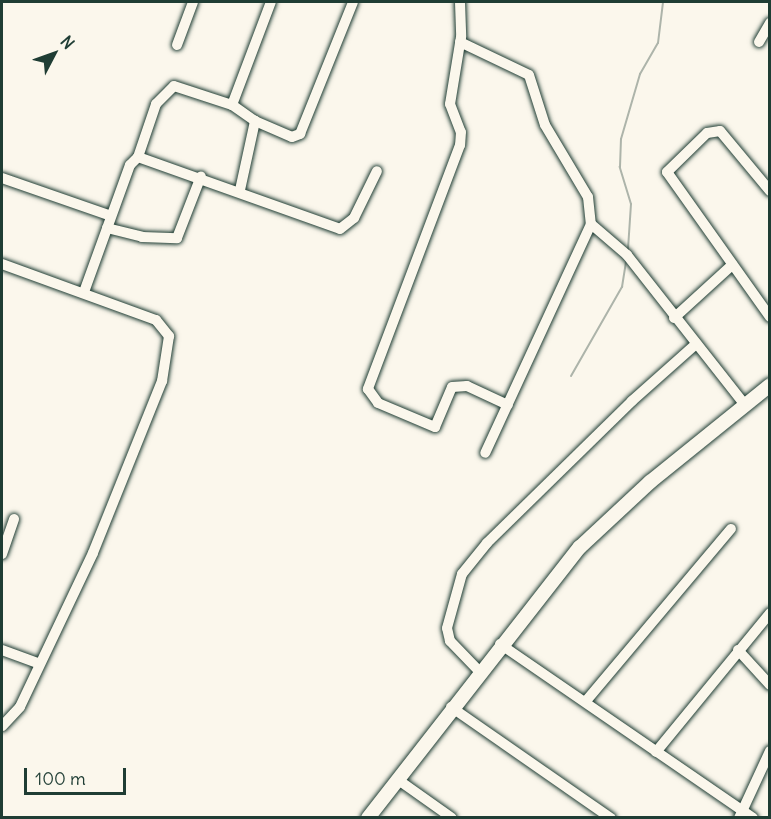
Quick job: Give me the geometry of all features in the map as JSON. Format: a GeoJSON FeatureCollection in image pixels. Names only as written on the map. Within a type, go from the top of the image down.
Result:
{"type":"FeatureCollection","features":[{"type":"Feature","properties":{"kind":"main road"},"geometry":{"type":"LineString","coordinates":[[368,818],[556,573],[617,511],[770,385]]}},
{"type":"Feature","properties":{"kind":"street"},"geometry":{"type":"LineString","coordinates":[[177,45],[193,2]]}},
{"type":"Feature","properties":{"kind":"street"},"geometry":{"type":"LineString","coordinates":[[232,105],[271,2]]}},
{"type":"Feature","properties":{"kind":"street"},"geometry":{"type":"LineString","coordinates":[[84,292],[130,165],[138,157],[156,104],[174,86],[232,105],[235,111],[255,122],[292,136],[300,134],[353,2]]}},
{"type":"Feature","properties":{"kind":"street"},"geometry":{"type":"LineString","coordinates":[[460,2],[460,42],[450,104],[461,132],[460,144],[368,389],[378,403],[435,427],[452,387],[467,386],[508,405]]}},
{"type":"Feature","properties":{"kind":"street"},"geometry":{"type":"LineString","coordinates":[[759,42],[770,23]]}},
{"type":"Feature","properties":{"kind":"street"},"geometry":{"type":"LineString","coordinates":[[460,42],[529,75],[545,125],[588,197],[591,224],[484,453]]}},
{"type":"Feature","properties":{"kind":"street"},"geometry":{"type":"LineString","coordinates":[[240,190],[255,122]]}},
{"type":"Feature","properties":{"kind":"street"},"geometry":{"type":"LineString","coordinates":[[770,191],[720,131],[707,133],[667,172],[770,317]]}},
{"type":"Feature","properties":{"kind":"street"},"geometry":{"type":"LineString","coordinates":[[138,157],[201,176],[346,228],[377,171]]}},
{"type":"Feature","properties":{"kind":"street"},"geometry":{"type":"LineString","coordinates":[[107,228],[142,237],[177,238],[201,176]]}},
{"type":"Feature","properties":{"kind":"street"},"geometry":{"type":"LineString","coordinates":[[2,178],[111,216]]}},
{"type":"Feature","properties":{"kind":"street"},"geometry":{"type":"LineString","coordinates":[[591,224],[627,255],[674,318],[746,405]]}},
{"type":"Feature","properties":{"kind":"street"},"geometry":{"type":"LineString","coordinates":[[2,264],[156,320],[169,336],[162,381],[139,444],[40,664],[13,719],[2,726]]}},
{"type":"Feature","properties":{"kind":"street"},"geometry":{"type":"LineString","coordinates":[[674,318],[732,265]]}},
{"type":"Feature","properties":{"kind":"street"},"geometry":{"type":"LineString","coordinates":[[479,671],[450,641],[447,628],[462,574],[581,451],[696,344]]}},
{"type":"Feature","properties":{"kind":"street"},"geometry":{"type":"LineString","coordinates":[[2,555],[14,519]]}},
{"type":"Feature","properties":{"kind":"street"},"geometry":{"type":"LineString","coordinates":[[586,701],[732,529]]}},
{"type":"Feature","properties":{"kind":"street"},"geometry":{"type":"LineString","coordinates":[[656,752],[770,613]]}},
{"type":"Feature","properties":{"kind":"street"},"geometry":{"type":"LineString","coordinates":[[500,644],[586,701],[740,813],[753,818]]}},
{"type":"Feature","properties":{"kind":"street"},"geometry":{"type":"LineString","coordinates":[[2,650],[40,664]]}},
{"type":"Feature","properties":{"kind":"street"},"geometry":{"type":"LineString","coordinates":[[738,650],[770,685]]}},
{"type":"Feature","properties":{"kind":"street"},"geometry":{"type":"LineString","coordinates":[[451,707],[611,818]]}},
{"type":"Feature","properties":{"kind":"street"},"geometry":{"type":"LineString","coordinates":[[740,813],[770,751]]}},
{"type":"Feature","properties":{"kind":"street"},"geometry":{"type":"LineString","coordinates":[[397,779],[452,818]]}},
{"type":"Feature","properties":{"kind":"waterway"},"geometry":{"type":"LineString","coordinates":[[628,249],[631,204],[620,167],[621,139],[640,74],[658,43],[663,2]]}},
{"type":"Feature","properties":{"kind":"waterway"},"geometry":{"type":"LineString","coordinates":[[571,376],[622,287],[626,261]]}}]}
